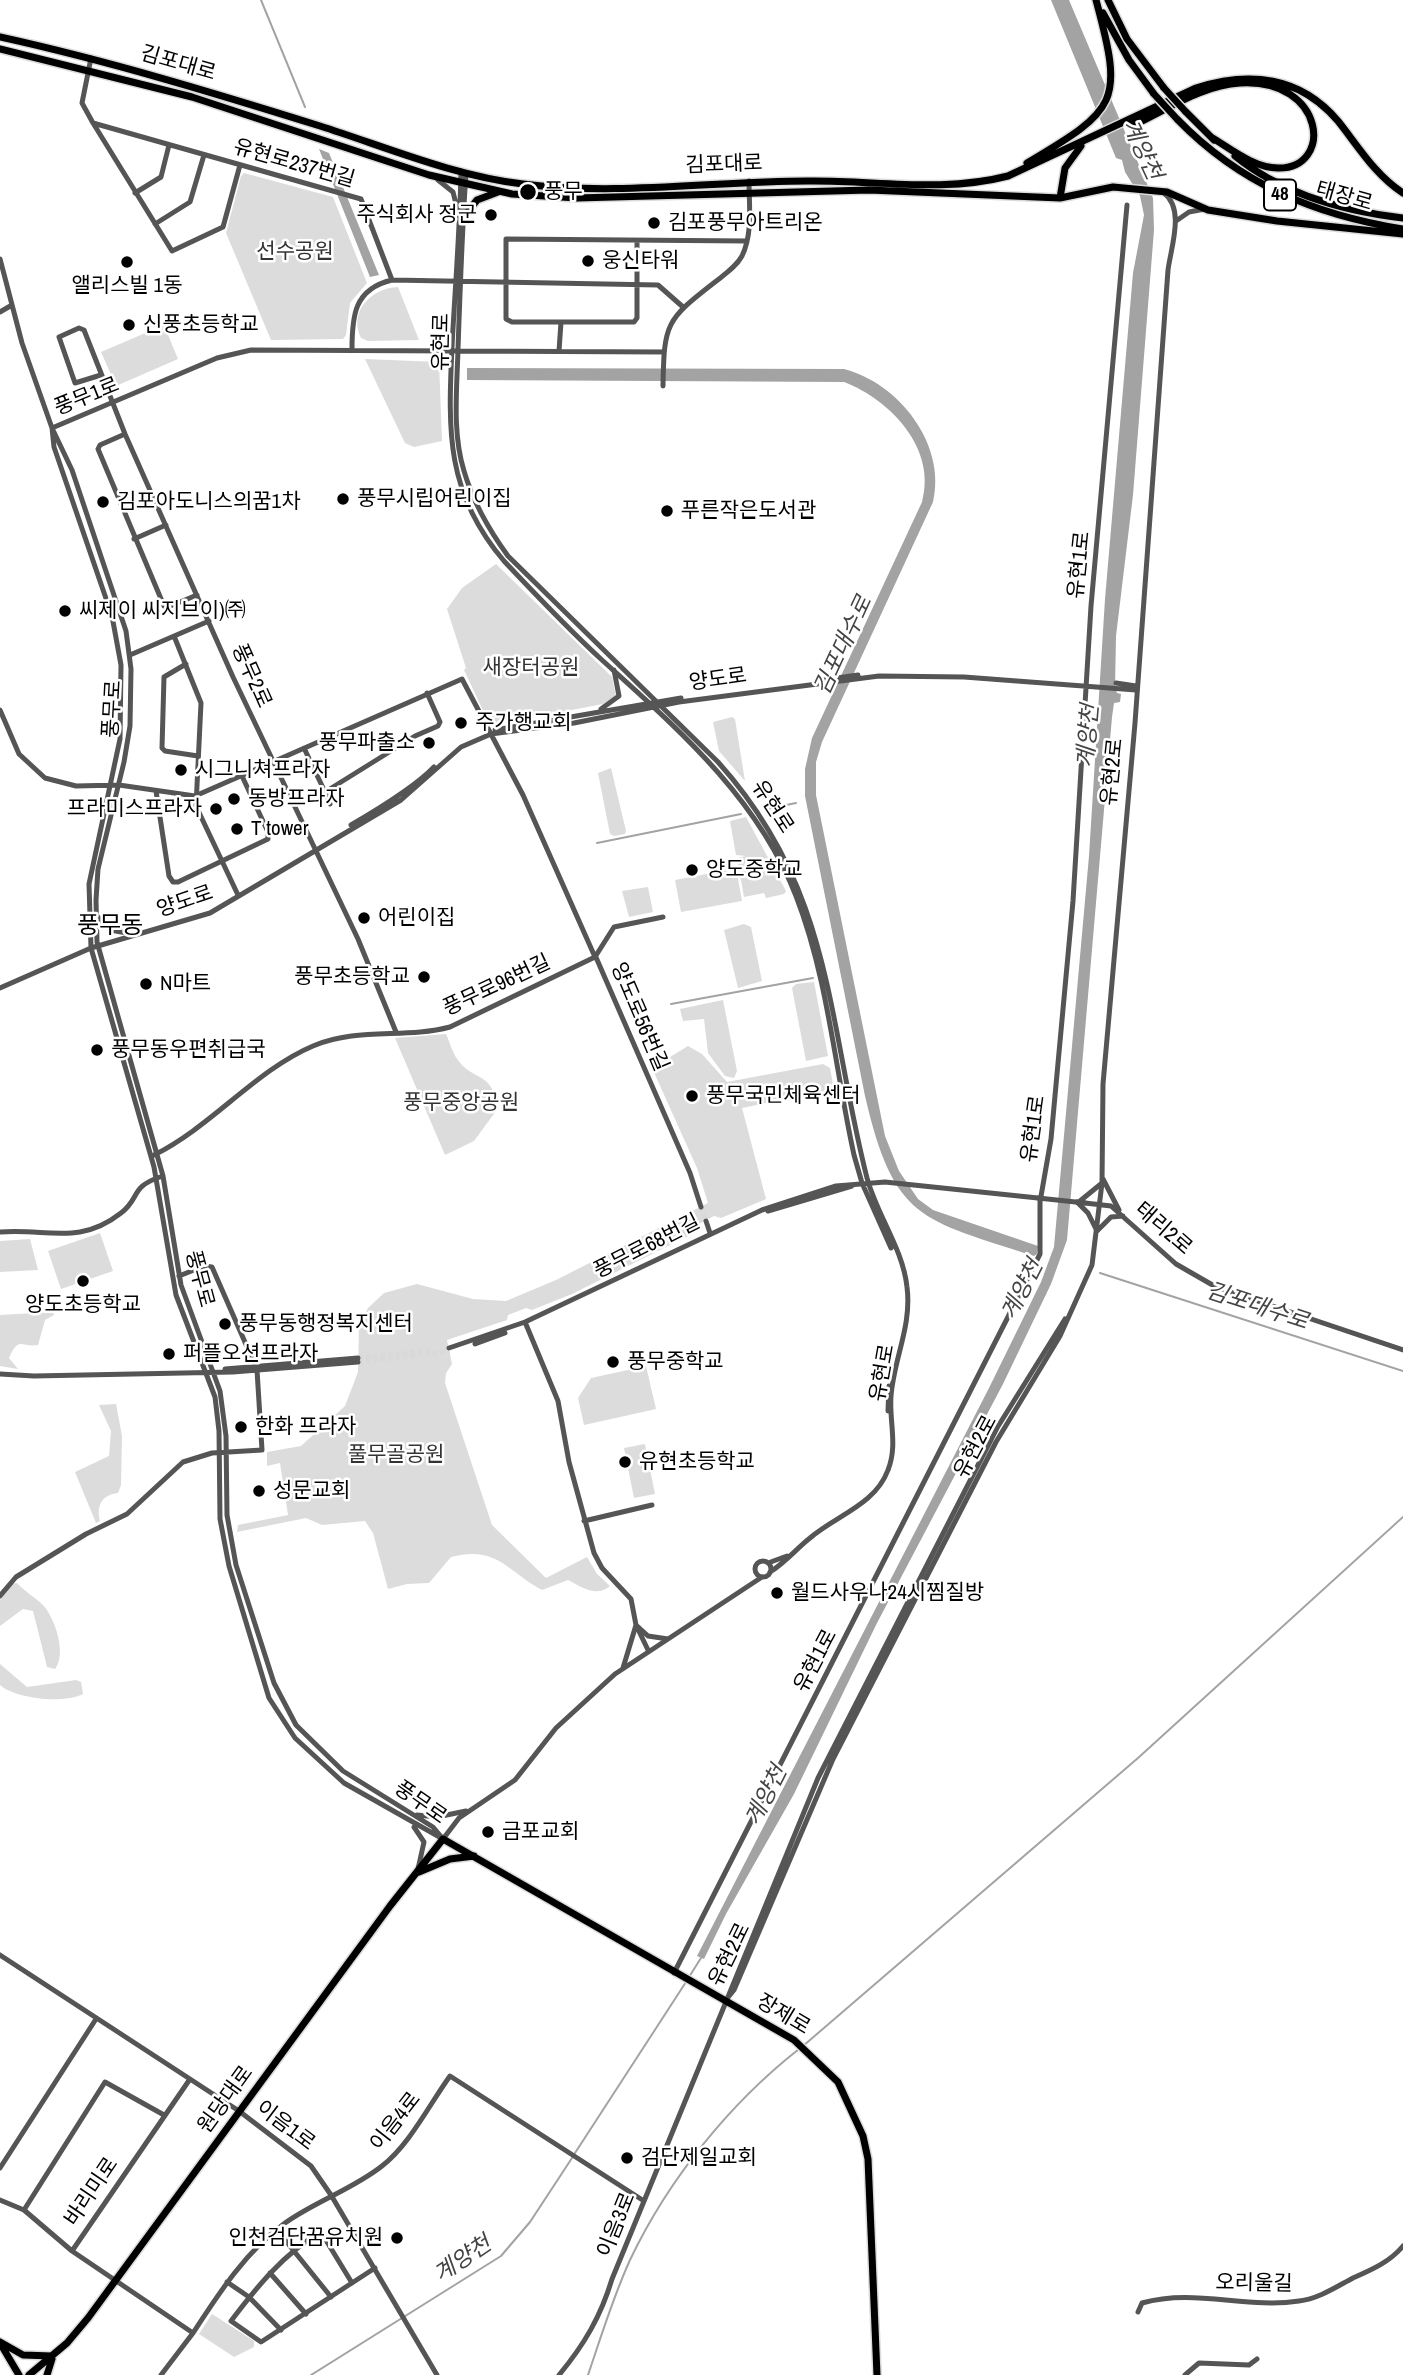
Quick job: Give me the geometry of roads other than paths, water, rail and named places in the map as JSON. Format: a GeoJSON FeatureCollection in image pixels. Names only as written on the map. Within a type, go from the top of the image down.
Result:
{"type":"FeatureCollection","features":[{"type":"Feature","properties":{"kind":"main road"},"geometry":{"type":"LineString","coordinates":[[987,182],[1026,163],[1088,124],[1104,106],[1112,82],[1112,69],[1096,0]]}},
{"type":"Feature","properties":{"kind":"main road","name":"태장로"},"geometry":{"type":"LineString","coordinates":[[1096,0],[1120,46],[1154,94],[1218,157],[1267,188],[1333,214],[1403,231]]}},
{"type":"Feature","properties":{"kind":"main road","name":"태장로"},"geometry":{"type":"LineString","coordinates":[[1108,0],[1127,39],[1164,88],[1211,137],[1256,172],[1290,189],[1360,212],[1403,218]]}},
{"type":"Feature","properties":{"kind":"main road","name":"김포대로"},"geometry":{"type":"LineString","coordinates":[[0,37],[191,85],[463,172],[522,184],[566,188],[749,181],[955,184],[987,182],[1084,143],[1196,88],[1222,79],[1255,78],[1281,82],[1303,91],[1324,106],[1375,169],[1403,193]]}},
{"type":"Feature","properties":{"kind":"main road","name":"김포대로"},"geometry":{"type":"LineString","coordinates":[[0,49],[192,97],[429,175],[501,191],[577,198],[749,191],[870,190],[1060,198],[1113,187],[1158,190],[1206,209],[1311,227],[1403,231]]}},
{"type":"Feature","properties":{"kind":"main road"},"geometry":{"type":"LineString","coordinates":[[1126,122],[1140,122],[1213,88],[1241,83],[1271,86],[1293,95],[1309,112],[1314,130],[1309,150],[1302,158],[1280,168],[1255,162],[1211,137]]}},
{"type":"Feature","properties":{"kind":"main road"},"geometry":{"type":"LineString","coordinates":[[1060,198],[1065,168],[1084,143]]}},
{"type":"Feature","properties":{"kind":"main road"},"geometry":{"type":"LineString","coordinates":[[461,218],[477,200],[501,191]]}},
{"type":"Feature","properties":{"kind":"main road","name":"장제로"},"geometry":{"type":"LineString","coordinates":[[443,1839],[794,2040],[811,2053],[838,2082],[848,2097],[868,2159],[877,2375]]}},
{"type":"Feature","properties":{"kind":"main road","name":"원당대로"},"geometry":{"type":"LineString","coordinates":[[29,2375],[67,2343],[443,1839]]}},
{"type":"Feature","properties":{"kind":"main road"},"geometry":{"type":"LineString","coordinates":[[418,1872],[450,1859],[475,1856]]}},
{"type":"Feature","properties":{"kind":"main road"},"geometry":{"type":"LineString","coordinates":[[0,2343],[23,2355],[53,2356],[47,2375]]}},
{"type":"Feature","properties":{"kind":"main road"},"geometry":{"type":"LineString","coordinates":[[0,2343],[19,2375]]}},
{"type":"Feature","properties":{"kind":"street"},"geometry":{"type":"LineString","coordinates":[[92,58],[82,103],[135,193],[174,251],[221,229],[240,165]]}},
{"type":"Feature","properties":{"kind":"street","name":"유현로237번길"},"geometry":{"type":"LineString","coordinates":[[93,122],[361,199],[392,280]]}},
{"type":"Feature","properties":{"kind":"street"},"geometry":{"type":"LineString","coordinates":[[135,193],[161,177],[169,145]]}},
{"type":"Feature","properties":{"kind":"street"},"geometry":{"type":"LineString","coordinates":[[155,224],[192,200],[204,155]]}},
{"type":"Feature","properties":{"kind":"street","name":"유현로"},"geometry":{"type":"LineString","coordinates":[[463,172],[450,434],[459,485],[472,515],[505,561],[614,670],[718,761],[742,789],[766,824],[796,882],[824,962],[865,1183],[901,1271],[904,1324],[887,1396],[888,1459],[878,1483],[865,1498],[809,1536],[788,1556],[768,1563]]}},
{"type":"Feature","properties":{"kind":"street"},"geometry":{"type":"LineString","coordinates":[[429,175],[453,192],[461,218]]}},
{"type":"Feature","properties":{"kind":"street"},"geometry":{"type":"LineString","coordinates":[[663,386],[665,327],[682,306],[734,263],[746,241],[749,181]]}},
{"type":"Feature","properties":{"kind":"street"},"geometry":{"type":"LineString","coordinates":[[1158,190],[1174,203],[1174,224]]}},
{"type":"Feature","properties":{"kind":"street","name":"유현1로"},"geometry":{"type":"LineString","coordinates":[[676,1974],[1035,1263],[1042,1244],[1040,1202],[1053,1119],[1074,890],[1086,683],[1127,205]]}},
{"type":"Feature","properties":{"kind":"street"},"geometry":{"type":"LineString","coordinates":[[1174,224],[1189,212],[1206,209]]}},
{"type":"Feature","properties":{"kind":"street","name":"유현2로"},"geometry":{"type":"LineString","coordinates":[[725,2001],[734,1990],[833,1759],[996,1442],[1060,1336],[1087,1279],[1094,1252],[1102,1180],[1103,1084],[1133,687],[1174,224]]}},
{"type":"Feature","properties":{"kind":"street"},"geometry":{"type":"LineString","coordinates":[[637,241],[637,318],[634,321],[508,321],[505,316],[506,239],[746,241]]}},
{"type":"Feature","properties":{"kind":"street","name":"풍무로"},"geometry":{"type":"LineString","coordinates":[[0,258],[12,305],[52,428],[65,453],[117,597],[130,655],[130,726],[119,785],[98,869],[95,945]]}},
{"type":"Feature","properties":{"kind":"street"},"geometry":{"type":"LineString","coordinates":[[352,348],[352,319],[356,306],[370,290],[392,280],[663,287],[682,306]]}},
{"type":"Feature","properties":{"kind":"street"},"geometry":{"type":"LineString","coordinates":[[0,286],[9,293]]}},
{"type":"Feature","properties":{"kind":"street"},"geometry":{"type":"LineString","coordinates":[[0,312],[12,305]]}},
{"type":"Feature","properties":{"kind":"street"},"geometry":{"type":"LineString","coordinates":[[559,350],[561,322]]}},
{"type":"Feature","properties":{"kind":"street","name":"풍무2로"},"geometry":{"type":"LineString","coordinates":[[102,375],[75,383],[59,337],[83,328],[102,375],[112,403],[125,434],[273,762],[358,939],[396,1032]]}},
{"type":"Feature","properties":{"kind":"street","name":"풍무1로"},"geometry":{"type":"LineString","coordinates":[[52,428],[229,352],[272,346],[663,352]]}},
{"type":"Feature","properties":{"kind":"street","name":"유현로"},"geometry":{"type":"LineString","coordinates":[[455,349],[460,450],[468,483],[482,516],[508,556],[652,703]]}},
{"type":"Feature","properties":{"kind":"street","name":"풍무로"},"geometry":{"type":"LineString","coordinates":[[52,428],[54,447],[117,637],[121,720],[110,786],[90,875],[88,904],[95,945],[154,1155],[179,1276],[215,1370],[224,1416],[219,1504],[225,1553],[274,1707],[295,1738],[326,1769],[407,1820],[443,1839]]}},
{"type":"Feature","properties":{"kind":"street"},"geometry":{"type":"LineString","coordinates":[[125,434],[98,447],[164,607],[197,595]]}},
{"type":"Feature","properties":{"kind":"street"},"geometry":{"type":"LineString","coordinates":[[134,539],[166,525]]}},
{"type":"Feature","properties":{"kind":"street"},"geometry":{"type":"LineString","coordinates":[[130,655],[209,621]]}},
{"type":"Feature","properties":{"kind":"street"},"geometry":{"type":"LineString","coordinates":[[174,636],[201,703],[195,796],[197,809],[238,895]]}},
{"type":"Feature","properties":{"kind":"street"},"geometry":{"type":"LineString","coordinates":[[186,664],[164,677],[162,748],[165,751],[198,756]]}},
{"type":"Feature","properties":{"kind":"street"},"geometry":{"type":"LineString","coordinates":[[595,712],[611,704],[619,696],[614,670]]}},
{"type":"Feature","properties":{"kind":"street","name":"양도로"},"geometry":{"type":"LineString","coordinates":[[95,945],[210,913],[397,794],[411,788],[459,744],[489,732],[652,703],[858,677],[963,674],[1133,687]]}},
{"type":"Feature","properties":{"kind":"street","name":"양도로56번길"},"geometry":{"type":"LineString","coordinates":[[427,693],[456,680],[464,680],[527,802],[681,1153],[701,1207]]}},
{"type":"Feature","properties":{"kind":"street"},"geometry":{"type":"LineString","coordinates":[[0,710],[19,754],[45,778],[76,786],[119,785],[195,796],[427,693],[440,722],[438,726],[415,736],[325,792]]}},
{"type":"Feature","properties":{"kind":"street","name":"양도로"},"geometry":{"type":"LineString","coordinates":[[489,732],[574,723],[652,703]]}},
{"type":"Feature","properties":{"kind":"street"},"geometry":{"type":"LineString","coordinates":[[304,748],[330,804]]}},
{"type":"Feature","properties":{"kind":"street"},"geometry":{"type":"LineString","coordinates":[[156,791],[171,881],[183,880],[268,837],[242,776]]}},
{"type":"Feature","properties":{"kind":"street","name":"양도로"},"geometry":{"type":"LineString","coordinates":[[95,945],[127,933],[201,914],[315,848]]}},
{"type":"Feature","properties":{"kind":"street"},"geometry":{"type":"LineString","coordinates":[[96,914],[110,930],[127,933]]}},
{"type":"Feature","properties":{"kind":"street","name":"양도로56번길"},"geometry":{"type":"LineString","coordinates":[[596,957],[614,927],[663,917]]}},
{"type":"Feature","properties":{"kind":"street"},"geometry":{"type":"LineString","coordinates":[[0,988],[95,945]]}},
{"type":"Feature","properties":{"kind":"street","name":"풍무로96번길"},"geometry":{"type":"LineString","coordinates":[[154,1155],[303,1050],[347,1035],[434,1031],[458,1024],[596,957]]}},
{"type":"Feature","properties":{"kind":"street"},"geometry":{"type":"LineString","coordinates":[[0,1233],[28,1230],[63,1236],[80,1232],[122,1213],[139,1186],[159,1177]]}},
{"type":"Feature","properties":{"kind":"street","name":"풍무로"},"geometry":{"type":"LineString","coordinates":[[159,1177],[174,1287],[207,1370],[217,1409],[233,1550],[265,1659],[282,1702],[303,1734],[334,1764],[433,1827],[443,1839]]}},
{"type":"Feature","properties":{"kind":"street"},"geometry":{"type":"LineString","coordinates":[[1102,1180],[1122,1215],[1111,1217],[1097,1231],[1085,1204],[1102,1180]]}},
{"type":"Feature","properties":{"kind":"street","name":"풍무로68번길"},"geometry":{"type":"LineString","coordinates":[[525,1324],[710,1233],[807,1194],[885,1182],[1085,1204]]}},
{"type":"Feature","properties":{"kind":"street","name":"유현로"},"geometry":{"type":"LineString","coordinates":[[770,1572],[810,1538],[870,1497],[881,1485],[891,1461],[892,1392],[907,1324],[908,1288],[904,1271],[865,1183]]}},
{"type":"Feature","properties":{"kind":"street","name":"풍무로68번길"},"geometry":{"type":"LineString","coordinates":[[449,1349],[525,1324],[764,1213],[865,1183]]}},
{"type":"Feature","properties":{"kind":"street","name":"태리2로"},"geometry":{"type":"LineString","coordinates":[[1085,1204],[1111,1206],[1175,1264],[1216,1287],[1403,1350]]}},
{"type":"Feature","properties":{"kind":"street"},"geometry":{"type":"LineString","coordinates":[[706,1221],[710,1233]]}},
{"type":"Feature","properties":{"kind":"street"},"geometry":{"type":"LineString","coordinates":[[0,1596],[16,1577],[80,1537],[127,1514],[178,1465],[199,1456],[262,1450],[256,1368],[212,1267],[204,1266],[179,1276]]}},
{"type":"Feature","properties":{"kind":"street"},"geometry":{"type":"LineString","coordinates":[[525,1324],[558,1401],[584,1521],[598,1561],[631,1599],[636,1625],[648,1650]]}},
{"type":"Feature","properties":{"kind":"street"},"geometry":{"type":"LineString","coordinates":[[0,1374],[46,1376],[215,1370],[358,1360]]}},
{"type":"Feature","properties":{"kind":"street"},"geometry":{"type":"LineString","coordinates":[[584,1521],[652,1504]]}},
{"type":"Feature","properties":{"kind":"street"},"geometry":{"type":"LineString","coordinates":[[443,1839],[459,1818],[510,1786],[556,1728],[622,1668],[770,1572],[768,1563],[758,1563],[750,1583]]}},
{"type":"Feature","properties":{"kind":"street"},"geometry":{"type":"LineString","coordinates":[[755,1570],[762,1577]]}},
{"type":"Feature","properties":{"kind":"street"},"geometry":{"type":"LineString","coordinates":[[636,1625],[648,1636],[668,1639]]}},
{"type":"Feature","properties":{"kind":"street"},"geometry":{"type":"LineString","coordinates":[[622,1668],[636,1625]]}},
{"type":"Feature","properties":{"kind":"street"},"geometry":{"type":"LineString","coordinates":[[412,1814],[437,1817],[472,1810]]}},
{"type":"Feature","properties":{"kind":"street"},"geometry":{"type":"LineString","coordinates":[[407,1820],[421,1834],[424,1842],[418,1872]]}},
{"type":"Feature","properties":{"kind":"street","name":"이음1로"},"geometry":{"type":"LineString","coordinates":[[0,1955],[239,2111],[304,2160],[331,2195],[437,2375]]}},
{"type":"Feature","properties":{"kind":"street","name":"이음3로"},"geometry":{"type":"LineString","coordinates":[[559,2375],[585,2343],[603,2309],[725,2001]]}},
{"type":"Feature","properties":{"kind":"street"},"geometry":{"type":"LineString","coordinates":[[0,2168],[96,2019]]}},
{"type":"Feature","properties":{"kind":"street","name":"이음4로"},"geometry":{"type":"LineString","coordinates":[[161,2375],[227,2282],[277,2230],[371,2173],[396,2153],[450,2076],[644,2201]]}},
{"type":"Feature","properties":{"kind":"street","name":"바리미로"},"geometry":{"type":"LineString","coordinates":[[0,2200],[24,2210],[72,2251],[190,2079]]}},
{"type":"Feature","properties":{"kind":"street"},"geometry":{"type":"LineString","coordinates":[[24,2210],[105,2082],[164,2115]]}},
{"type":"Feature","properties":{"kind":"street"},"geometry":{"type":"LineString","coordinates":[[277,2230],[331,2297]]}},
{"type":"Feature","properties":{"kind":"street"},"geometry":{"type":"LineString","coordinates":[[261,2342],[231,2322],[270,2273],[321,2232],[352,2283]]}},
{"type":"Feature","properties":{"kind":"street","name":"오리울길"},"geometry":{"type":"LineString","coordinates":[[1138,2312],[1142,2303],[1180,2296],[1276,2303],[1313,2298],[1383,2263],[1403,2246]]}},
{"type":"Feature","properties":{"kind":"street"},"geometry":{"type":"LineString","coordinates":[[72,2251],[114,2282],[193,2333]]}},
{"type":"Feature","properties":{"kind":"street"},"geometry":{"type":"LineString","coordinates":[[254,2347],[375,2268]]}},
{"type":"Feature","properties":{"kind":"street"},"geometry":{"type":"LineString","coordinates":[[270,2273],[306,2314]]}},
{"type":"Feature","properties":{"kind":"street"},"geometry":{"type":"LineString","coordinates":[[227,2282],[249,2297],[281,2330]]}},
{"type":"Feature","properties":{"kind":"street"},"geometry":{"type":"LineString","coordinates":[[1185,2375],[1199,2363],[1249,2365],[1257,2359]]}},
{"type":"Feature","properties":{"kind":"waterway","name":"김포대수로"},"geometry":{"type":"LineString","coordinates":[[261,0],[305,107]]}},
{"type":"Feature","properties":{"kind":"waterway"},"geometry":{"type":"LineString","coordinates":[[767,809],[796,803]]}},
{"type":"Feature","properties":{"kind":"waterway"},"geometry":{"type":"LineString","coordinates":[[597,843],[741,814]]}},
{"type":"Feature","properties":{"kind":"waterway"},"geometry":{"type":"LineString","coordinates":[[671,1004],[813,978]]}},
{"type":"Feature","properties":{"kind":"waterway","name":"김포대수로"},"geometry":{"type":"LineString","coordinates":[[1100,1273],[1403,1371]]}},
{"type":"Feature","properties":{"kind":"waterway"},"geometry":{"type":"LineString","coordinates":[[803,2046],[1138,1758],[1403,1517]]}},
{"type":"Feature","properties":{"kind":"waterway","name":"계양천"},"geometry":{"type":"LineString","coordinates":[[689,1977],[701,1958]]}},
{"type":"Feature","properties":{"kind":"waterway","name":"계양천"},"geometry":{"type":"LineString","coordinates":[[575,2153],[686,1982]]}},
{"type":"Feature","properties":{"kind":"waterway"},"geometry":{"type":"LineString","coordinates":[[588,2375],[630,2260],[663,2201],[702,2145],[725,2119],[748,2094],[799,2049]]}},
{"type":"Feature","properties":{"kind":"waterway","name":"계양천"},"geometry":{"type":"LineString","coordinates":[[311,2375],[501,2256],[530,2222],[572,2158]]}},
{"type":"Feature","properties":{"kind":"tunnel"},"geometry":{"type":"LineString","coordinates":[[701,1207],[706,1221]]}},
{"type":"Feature","properties":{"kind":"tunnel"},"geometry":{"type":"LineString","coordinates":[[358,1358],[432,1350]]}},
{"type":"Feature","properties":{"kind":"tunnel"},"geometry":{"type":"LineString","coordinates":[[358,1362],[449,1351]]}},
{"type":"Feature","properties":{"kind":"place","name":"풍무"},"geometry":{"type":"Point","coordinates":[528,192]}},
{"type":"Feature","properties":{"kind":"place","name":"주식회사 정군"},"geometry":{"type":"Point","coordinates":[491,215]}},
{"type":"Feature","properties":{"kind":"place","name":"김포풍무아트리온"},"geometry":{"type":"Point","coordinates":[654,223]}},
{"type":"Feature","properties":{"kind":"place","name":"웅신타워"},"geometry":{"type":"Point","coordinates":[588,261]}},
{"type":"Feature","properties":{"kind":"place","name":"앨리스빌 1동"},"geometry":{"type":"Point","coordinates":[127,262]}},
{"type":"Feature","properties":{"kind":"place","name":"신풍초등학교"},"geometry":{"type":"Point","coordinates":[129,325]}},
{"type":"Feature","properties":{"kind":"place","name":"풍무시립어린이집"},"geometry":{"type":"Point","coordinates":[343,499]}},
{"type":"Feature","properties":{"kind":"place","name":"김포아도니스의꿈1차"},"geometry":{"type":"Point","coordinates":[103,502]}},
{"type":"Feature","properties":{"kind":"place","name":"푸른작은도서관"},"geometry":{"type":"Point","coordinates":[667,511]}},
{"type":"Feature","properties":{"kind":"place","name":"씨제이 씨지브이)㈜"},"geometry":{"type":"Point","coordinates":[65,611]}},
{"type":"Feature","properties":{"kind":"place","name":"주가행교회"},"geometry":{"type":"Point","coordinates":[461,723]}},
{"type":"Feature","properties":{"kind":"place","name":"풍무파출소"},"geometry":{"type":"Point","coordinates":[429,743]}},
{"type":"Feature","properties":{"kind":"place","name":"시그니쳐프라자"},"geometry":{"type":"Point","coordinates":[181,770]}},
{"type":"Feature","properties":{"kind":"place","name":"동방프라자"},"geometry":{"type":"Point","coordinates":[234,799]}},
{"type":"Feature","properties":{"kind":"place","name":"프라미스프라자"},"geometry":{"type":"Point","coordinates":[216,809]}},
{"type":"Feature","properties":{"kind":"place","name":"T tower"},"geometry":{"type":"Point","coordinates":[237,829]}},
{"type":"Feature","properties":{"kind":"place","name":"양도중학교"},"geometry":{"type":"Point","coordinates":[692,870]}},
{"type":"Feature","properties":{"kind":"place","name":"어린이집"},"geometry":{"type":"Point","coordinates":[364,918]}},
{"type":"Feature","properties":{"kind":"place","name":"풍무초등학교"},"geometry":{"type":"Point","coordinates":[424,977]}},
{"type":"Feature","properties":{"kind":"place","name":"N마트"},"geometry":{"type":"Point","coordinates":[146,984]}},
{"type":"Feature","properties":{"kind":"place","name":"풍무동우편취급국"},"geometry":{"type":"Point","coordinates":[97,1050]}},
{"type":"Feature","properties":{"kind":"place","name":"풍무국민체육센터"},"geometry":{"type":"Point","coordinates":[692,1096]}},
{"type":"Feature","properties":{"kind":"place","name":"양도초등학교"},"geometry":{"type":"Point","coordinates":[83,1281]}},
{"type":"Feature","properties":{"kind":"place","name":"풍무동행정복지센터"},"geometry":{"type":"Point","coordinates":[225,1324]}},
{"type":"Feature","properties":{"kind":"place","name":"퍼플오션프라자"},"geometry":{"type":"Point","coordinates":[169,1354]}},
{"type":"Feature","properties":{"kind":"place","name":"풍무중학교"},"geometry":{"type":"Point","coordinates":[613,1362]}},
{"type":"Feature","properties":{"kind":"place","name":"한화 프라자"},"geometry":{"type":"Point","coordinates":[241,1427]}},
{"type":"Feature","properties":{"kind":"place","name":"유현초등학교"},"geometry":{"type":"Point","coordinates":[625,1462]}},
{"type":"Feature","properties":{"kind":"place","name":"성문교회"},"geometry":{"type":"Point","coordinates":[259,1491]}},
{"type":"Feature","properties":{"kind":"place","name":"월드사우나24시찜질방"},"geometry":{"type":"Point","coordinates":[777,1593]}},
{"type":"Feature","properties":{"kind":"place","name":"금포교회"},"geometry":{"type":"Point","coordinates":[488,1832]}},
{"type":"Feature","properties":{"kind":"place","name":"검단제일교회"},"geometry":{"type":"Point","coordinates":[627,2158]}},
{"type":"Feature","properties":{"kind":"place","name":"인천검단꿈유치원"},"geometry":{"type":"Point","coordinates":[397,2238]}},
{"type":"Feature","properties":{"kind":"district","name":"풍무동"},"geometry":{"type":"Point","coordinates":[110,927]}},
{"type":"Feature","properties":{"kind":"park label","name":"선수공원"},"geometry":{"type":"Point","coordinates":[295,252]}},
{"type":"Feature","properties":{"kind":"park label","name":"새장터공원"},"geometry":{"type":"Point","coordinates":[531,668]}},
{"type":"Feature","properties":{"kind":"park label","name":"풍무중앙공원"},"geometry":{"type":"Point","coordinates":[461,1103]}},
{"type":"Feature","properties":{"kind":"park label","name":"풀무골공원"},"geometry":{"type":"Point","coordinates":[396,1455]}}]}
